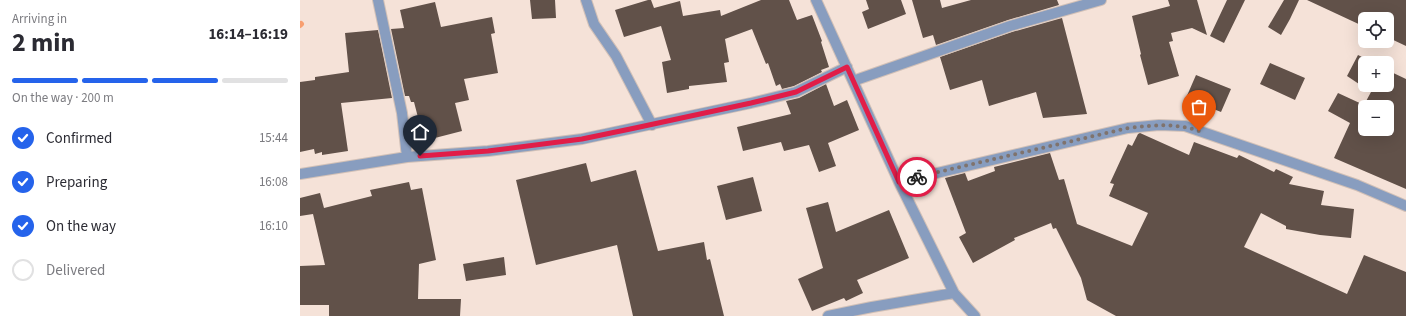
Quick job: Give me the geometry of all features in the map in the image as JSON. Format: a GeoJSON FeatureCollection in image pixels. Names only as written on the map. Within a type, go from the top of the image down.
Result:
{"type":"FeatureCollection","features":[{"type":"Feature","properties":{"kind":"street"},"geometry":{"type":"LineString","coordinates":[[378,0],[402,113],[407,157]]}},
{"type":"Feature","properties":{"kind":"street"},"geometry":{"type":"LineString","coordinates":[[586,0],[594,24],[616,56],[652,125]]}},
{"type":"Feature","properties":{"kind":"street"},"geometry":{"type":"LineString","coordinates":[[816,0],[899,182],[954,293],[975,316]]}},
{"type":"Feature","properties":{"kind":"street"},"geometry":{"type":"LineString","coordinates":[[853,81],[1010,26],[1101,0]]}},
{"type":"Feature","properties":{"kind":"street"},"geometry":{"type":"LineString","coordinates":[[300,174],[340,169],[407,157],[488,151],[582,139],[652,125],[796,92],[847,67]]}},
{"type":"Feature","properties":{"kind":"street"},"geometry":{"type":"LineString","coordinates":[[899,182],[1128,128],[1160,125],[1185,126],[1357,186],[1406,206]]}},
{"type":"Feature","properties":{"kind":"street"},"geometry":{"type":"LineString","coordinates":[[828,316],[954,293]]}},
{"type":"Feature","properties":{"kind":"building"},"geometry":{"type":"Polygon","coordinates":[[[530,0],[555,0],[556,18],[532,19],[530,0]]]}},
{"type":"Feature","properties":{"kind":"building"},"geometry":{"type":"Polygon","coordinates":[[[651,0],[654,8],[680,1],[683,16],[720,10],[721,16],[761,0],[789,0],[797,20],[812,15],[822,41],[821,42],[829,67],[794,86],[782,89],[780,84],[776,86],[768,63],[766,64],[752,29],[725,39],[729,62],[724,63],[727,82],[689,86],[689,89],[667,93],[662,62],[671,60],[661,26],[624,37],[615,10],[651,0]]]}},
{"type":"Feature","properties":{"kind":"building"},"geometry":{"type":"Polygon","coordinates":[[[866,0],[901,0],[906,14],[868,29],[862,12],[869,9],[866,0]]]}},
{"type":"Feature","properties":{"kind":"building"},"geometry":{"type":"Polygon","coordinates":[[[912,0],[940,0],[942,8],[971,0],[1057,0],[1059,5],[1008,20],[936,45],[933,35],[923,38],[912,0]]]}},
{"type":"Feature","properties":{"kind":"building"},"geometry":{"type":"Polygon","coordinates":[[[1168,0],[1197,0],[1207,35],[1192,28],[1171,33],[1173,41],[1169,42],[1179,76],[1148,85],[1132,16],[1170,6],[1168,0]]]}},
{"type":"Feature","properties":{"kind":"building"},"geometry":{"type":"Polygon","coordinates":[[[1227,0],[1245,0],[1224,43],[1210,36],[1227,0]]]}},
{"type":"Feature","properties":{"kind":"building"},"geometry":{"type":"Polygon","coordinates":[[[1284,0],[1299,0],[1281,35],[1268,27],[1284,0]]]}},
{"type":"Feature","properties":{"kind":"building"},"geometry":{"type":"Polygon","coordinates":[[[1307,0],[1406,0],[1406,46],[1394,40],[1394,12],[1358,12],[1358,24],[1307,0]]]}},
{"type":"Feature","properties":{"kind":"building"},"geometry":{"type":"Polygon","coordinates":[[[435,2],[441,27],[492,17],[495,33],[491,34],[498,73],[464,79],[469,100],[455,103],[462,131],[431,139],[428,127],[421,129],[414,102],[411,102],[409,96],[405,96],[391,29],[404,28],[400,10],[435,2]]]}},
{"type":"Feature","properties":{"kind":"building"},"geometry":{"type":"Polygon","coordinates":[[[1062,18],[1087,114],[1043,118],[1036,92],[989,106],[982,80],[950,90],[940,57],[1012,32],[1062,18]]]}},
{"type":"Feature","properties":{"kind":"building"},"geometry":{"type":"Polygon","coordinates":[[[378,30],[392,98],[341,103],[348,151],[322,155],[322,152],[315,154],[314,149],[300,152],[300,82],[315,80],[315,77],[349,72],[345,33],[378,30]]]}},
{"type":"Feature","properties":{"kind":"building"},"geometry":{"type":"Polygon","coordinates":[[[1358,55],[1360,56],[1358,56],[1358,83],[1347,76],[1358,55]]]}},
{"type":"Feature","properties":{"kind":"building"},"geometry":{"type":"Polygon","coordinates":[[[1270,63],[1305,78],[1295,100],[1260,84],[1270,63]]]}},
{"type":"Feature","properties":{"kind":"building"},"geometry":{"type":"Polygon","coordinates":[[[1394,73],[1406,79],[1406,189],[1334,158],[1350,123],[1328,111],[1338,93],[1358,102],[1358,136],[1394,136],[1394,100],[1367,100],[1371,92],[1394,92],[1394,73]]]}},
{"type":"Feature","properties":{"kind":"building"},"geometry":{"type":"Polygon","coordinates":[[[1196,75],[1231,89],[1221,112],[1186,98],[1196,75]]]}},
{"type":"Feature","properties":{"kind":"building"},"geometry":{"type":"Polygon","coordinates":[[[826,84],[834,106],[847,100],[859,130],[828,143],[836,166],[819,172],[809,145],[784,151],[781,142],[743,151],[737,127],[791,114],[786,101],[799,98],[826,84]]]}},
{"type":"Feature","properties":{"kind":"building"},"geometry":{"type":"Polygon","coordinates":[[[1140,133],[1189,155],[1194,142],[1237,158],[1239,155],[1274,172],[1276,169],[1293,177],[1289,184],[1324,191],[1321,205],[1354,209],[1351,238],[1320,235],[1286,229],[1286,226],[1261,213],[1244,247],[1347,294],[1364,255],[1406,272],[1406,316],[1116,316],[1087,300],[1081,278],[1056,228],[1053,229],[1051,223],[1014,238],[1015,240],[973,263],[959,237],[966,233],[945,178],[965,173],[968,181],[995,171],[994,167],[1050,153],[1059,180],[1064,179],[1077,224],[1132,246],[1148,213],[1109,196],[1114,184],[1110,183],[1128,144],[1132,146],[1140,133]]]}},
{"type":"Feature","properties":{"kind":"building"},"geometry":{"type":"Polygon","coordinates":[[[586,163],[591,182],[636,170],[658,251],[704,242],[707,260],[710,259],[724,316],[633,316],[617,245],[536,265],[516,180],[586,163]]]}},
{"type":"Feature","properties":{"kind":"building"},"geometry":{"type":"Polygon","coordinates":[[[753,177],[762,211],[726,220],[717,186],[753,177]]]}},
{"type":"Feature","properties":{"kind":"building"},"geometry":{"type":"Polygon","coordinates":[[[409,182],[411,190],[422,188],[436,260],[419,264],[418,299],[461,299],[460,316],[329,316],[329,305],[300,305],[300,266],[325,265],[313,214],[300,216],[300,198],[320,193],[324,208],[372,196],[370,190],[409,182]]]}},
{"type":"Feature","properties":{"kind":"building"},"geometry":{"type":"Polygon","coordinates":[[[828,202],[836,232],[889,210],[909,258],[857,280],[863,293],[846,301],[844,298],[812,311],[798,279],[823,268],[806,208],[828,202]]]}},
{"type":"Feature","properties":{"kind":"building"},"geometry":{"type":"Polygon","coordinates":[[[504,257],[506,275],[466,281],[463,264],[504,257]]]}},
{"type":"Feature","properties":{"kind":"way so far"},"geometry":{"type":"LineString","coordinates":[[917,177],[1128,128],[1160,125],[1185,126],[1199,131]]}},
{"type":"Feature","properties":{"kind":"route"},"geometry":{"type":"LineString","coordinates":[[420,156],[488,151],[582,139],[635,128],[796,92],[847,67],[899,182],[917,177]]}}]}
